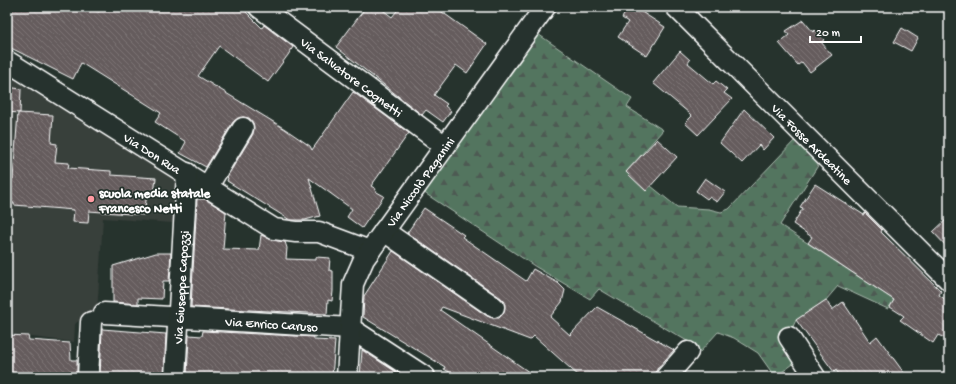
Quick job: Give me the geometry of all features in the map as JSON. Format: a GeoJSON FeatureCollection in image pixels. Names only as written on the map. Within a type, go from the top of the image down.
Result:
{"type":"FeatureCollection","features":[{"type":"Feature","properties":{"kind":"street","name":"Via Salvatore Cognetti"},"geometry":{"type":"LineString","coordinates":[[259,7],[445,146]]}},
{"type":"Feature","properties":{"kind":"street","name":"Via Niccolò Paganini"},"geometry":{"type":"LineString","coordinates":[[346,377],[353,284],[370,251],[545,7]]}},
{"type":"Feature","properties":{"kind":"street","name":"Via Fosse Ardeatine"},"geometry":{"type":"LineString","coordinates":[[676,7],[949,280]]}},
{"type":"Feature","properties":{"kind":"street","name":"Via Don Rua"},"geometry":{"type":"LineString","coordinates":[[7,61],[208,186],[274,229],[296,232],[320,232],[370,251]]}},
{"type":"Feature","properties":{"kind":"street"},"geometry":{"type":"LineString","coordinates":[[208,186],[243,128]]}},
{"type":"Feature","properties":{"kind":"street","name":"Via Giuseppe Capozzi"},"geometry":{"type":"LineString","coordinates":[[175,377],[187,173]]}},
{"type":"Feature","properties":{"kind":"street"},"geometry":{"type":"LineString","coordinates":[[384,231],[494,307]]}},
{"type":"Feature","properties":{"kind":"street","name":"Via Enrico Caruso"},"geometry":{"type":"LineString","coordinates":[[88,377],[97,317],[179,317],[350,328],[425,377]]}},
{"type":"Feature","properties":{"kind":"street"},"geometry":{"type":"LineString","coordinates":[[789,337],[815,377]]}},
{"type":"Feature","properties":{"kind":"street"},"geometry":{"type":"LineString","coordinates":[[666,377],[688,352]]}},
{"type":"Feature","properties":{"kind":"shaded area","name":"scuola media statale Francesco Netti"},"geometry":{"type":"Polygon","coordinates":[[[7,75],[175,180],[173,223],[103,218],[97,313],[88,313],[75,324],[74,342],[7,334],[7,75]]]}},
{"type":"Feature","properties":{"kind":"green space"},"geometry":{"type":"Polygon","coordinates":[[[535,32],[632,99],[627,107],[663,130],[626,172],[646,191],[651,186],[677,207],[709,209],[721,212],[729,209],[797,138],[819,164],[780,225],[894,300],[888,309],[838,286],[826,300],[796,320],[791,331],[796,362],[775,377],[758,353],[734,338],[718,332],[700,352],[687,341],[599,289],[590,299],[536,267],[423,192],[535,32]]]}},
{"type":"Feature","properties":{"kind":"building"},"geometry":{"type":"Polygon","coordinates":[[[13,7],[90,7],[99,12],[102,7],[241,7],[262,28],[264,25],[293,47],[268,82],[219,46],[198,76],[285,129],[310,146],[312,150],[353,92],[409,133],[371,186],[376,189],[375,191],[384,196],[362,228],[347,217],[352,209],[309,178],[320,216],[305,220],[290,220],[227,181],[227,177],[253,134],[253,123],[249,118],[243,117],[233,122],[206,167],[180,153],[186,142],[155,122],[161,113],[81,63],[73,79],[7,46],[7,20],[13,7]]]}},
{"type":"Feature","properties":{"kind":"building"},"geometry":{"type":"Polygon","coordinates":[[[366,7],[379,7],[392,17],[400,7],[435,7],[487,44],[467,73],[456,65],[434,95],[447,104],[445,106],[451,111],[443,122],[426,110],[422,115],[336,47],[366,7]]]}},
{"type":"Feature","properties":{"kind":"building"},"geometry":{"type":"Polygon","coordinates":[[[629,7],[634,7],[665,27],[647,56],[618,37],[628,22],[622,18],[629,7]]]}},
{"type":"Feature","properties":{"kind":"building"},"geometry":{"type":"Polygon","coordinates":[[[803,20],[813,32],[815,30],[824,40],[821,42],[832,55],[810,72],[802,62],[798,65],[779,43],[789,35],[786,31],[803,20]]]}},
{"type":"Feature","properties":{"kind":"building"},"geometry":{"type":"Polygon","coordinates":[[[902,28],[918,38],[911,51],[894,42],[902,28]]]}},
{"type":"Feature","properties":{"kind":"building"},"geometry":{"type":"Polygon","coordinates":[[[680,51],[690,60],[688,63],[713,84],[716,81],[727,90],[724,93],[732,99],[698,135],[685,123],[692,116],[653,83],[680,51]]]}},
{"type":"Feature","properties":{"kind":"building"},"geometry":{"type":"Polygon","coordinates":[[[7,87],[21,89],[20,113],[7,112],[7,87]]]}},
{"type":"Feature","properties":{"kind":"building"},"geometry":{"type":"Polygon","coordinates":[[[744,109],[774,138],[763,150],[759,145],[742,163],[720,143],[744,109]]]}},
{"type":"Feature","properties":{"kind":"building"},"geometry":{"type":"Polygon","coordinates":[[[18,113],[53,115],[51,143],[57,144],[55,162],[69,163],[68,168],[111,171],[111,175],[156,178],[154,194],[147,193],[144,215],[89,211],[88,223],[73,222],[74,210],[14,205],[14,203],[7,203],[8,179],[13,179],[18,113]]]}},
{"type":"Feature","properties":{"kind":"building"},"geometry":{"type":"Polygon","coordinates":[[[657,139],[677,157],[646,191],[626,172],[657,139]]]}},
{"type":"Feature","properties":{"kind":"building"},"geometry":{"type":"Polygon","coordinates":[[[705,178],[725,192],[717,202],[709,197],[707,199],[696,191],[705,178]]]}},
{"type":"Feature","properties":{"kind":"building"},"geometry":{"type":"Polygon","coordinates":[[[815,184],[864,215],[865,213],[882,230],[881,232],[941,291],[939,295],[949,302],[949,340],[938,335],[933,343],[900,320],[904,316],[890,307],[894,300],[808,243],[812,237],[793,224],[803,208],[800,207],[815,184]]]}},
{"type":"Feature","properties":{"kind":"building"},"geometry":{"type":"Polygon","coordinates":[[[197,199],[205,199],[226,212],[223,249],[259,250],[261,235],[272,240],[285,242],[287,248],[286,259],[316,260],[316,257],[330,258],[329,270],[333,271],[333,291],[332,301],[328,300],[327,314],[191,307],[197,199]]]}},
{"type":"Feature","properties":{"kind":"building"},"geometry":{"type":"Polygon","coordinates":[[[424,208],[464,235],[462,237],[526,281],[533,269],[558,283],[565,290],[562,302],[550,317],[570,335],[597,307],[674,350],[657,369],[655,377],[580,377],[534,336],[530,340],[442,307],[440,310],[536,377],[458,377],[444,369],[445,367],[363,317],[364,296],[393,251],[487,316],[499,318],[504,313],[505,302],[501,298],[407,233],[424,208]]]}},
{"type":"Feature","properties":{"kind":"building"},"geometry":{"type":"Polygon","coordinates":[[[949,217],[949,249],[933,232],[949,217]]]}},
{"type":"Feature","properties":{"kind":"building"},"geometry":{"type":"Polygon","coordinates":[[[156,253],[171,253],[169,281],[163,281],[162,299],[138,298],[138,304],[113,302],[113,266],[156,253]]]}},
{"type":"Feature","properties":{"kind":"building"},"geometry":{"type":"Polygon","coordinates":[[[826,300],[832,310],[843,302],[870,342],[877,336],[907,377],[841,377],[836,370],[834,372],[796,320],[826,300]]]}},
{"type":"Feature","properties":{"kind":"building"},"geometry":{"type":"Polygon","coordinates":[[[102,329],[166,334],[164,377],[100,377],[102,329]]]}},
{"type":"Feature","properties":{"kind":"building"},"geometry":{"type":"Polygon","coordinates":[[[203,331],[314,337],[314,340],[335,341],[332,377],[187,377],[189,335],[202,336],[203,331]]]}},
{"type":"Feature","properties":{"kind":"building"},"geometry":{"type":"Polygon","coordinates":[[[7,335],[28,336],[29,340],[70,343],[71,360],[77,360],[77,377],[7,377],[7,335]]]}},
{"type":"Feature","properties":{"kind":"building"},"geometry":{"type":"Polygon","coordinates":[[[362,350],[404,377],[360,377],[362,350]]]}},
{"type":"Feature","properties":{"kind":"place","name":"scuola media statale Francesco Netti"},"geometry":{"type":"Point","coordinates":[91,199]}}]}
